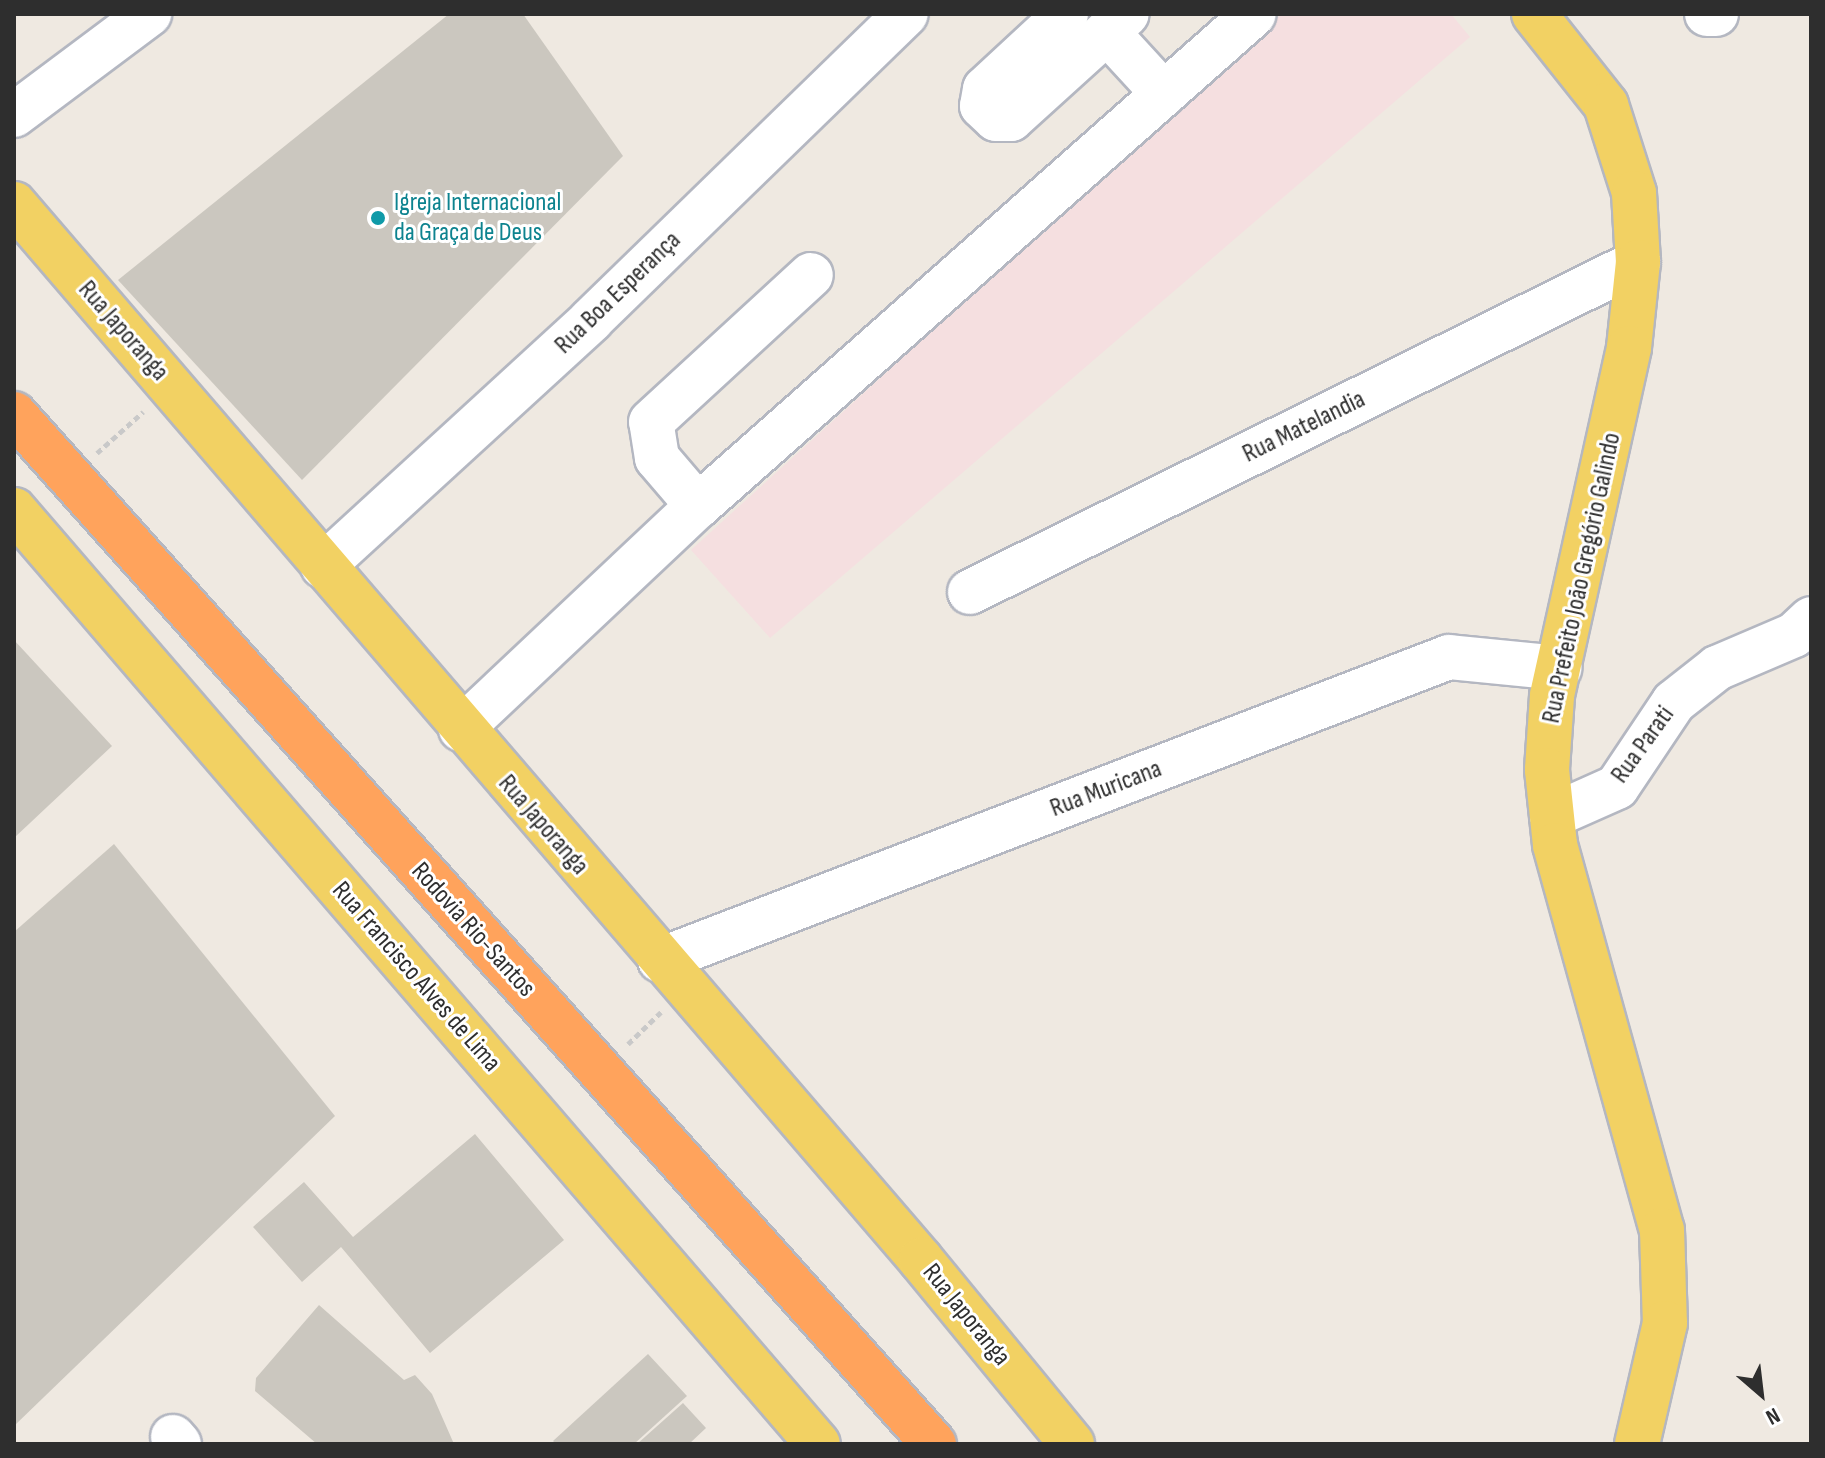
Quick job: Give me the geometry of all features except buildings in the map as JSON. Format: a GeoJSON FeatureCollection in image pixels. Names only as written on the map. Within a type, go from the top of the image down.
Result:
{"type":"FeatureCollection","features":[{"type":"Feature","properties":{"kind":"highway","name":"Rodovia Rio-Santos"},"geometry":{"type":"LineString","coordinates":[[14,414],[934,1444]]}},
{"type":"Feature","properties":{"kind":"main road","name":"Rua Prefeito João Gregório Galindo"},"geometry":{"type":"LineString","coordinates":[[1534,14],[1606,105],[1634,193],[1638,262],[1629,348],[1559,668],[1547,770],[1555,845],[1662,1230],[1665,1323],[1637,1444]]}},
{"type":"Feature","properties":{"kind":"main road","name":"Rua Japoranga"},"geometry":{"type":"LineString","coordinates":[[14,204],[461,729],[921,1260],[1072,1444]]}},
{"type":"Feature","properties":{"kind":"main road","name":"Rua Francisco Alves de Lima"},"geometry":{"type":"LineString","coordinates":[[14,510],[818,1444]]}},
{"type":"Feature","properties":{"kind":"street"},"geometry":{"type":"LineString","coordinates":[[14,115],[149,14]]}},
{"type":"Feature","properties":{"kind":"street","name":"Rua Boa Esperança"},"geometry":{"type":"LineString","coordinates":[[323,566],[591,320],[906,14]]}},
{"type":"Feature","properties":{"kind":"street"},"geometry":{"type":"LineString","coordinates":[[1066,14],[985,89],[982,106],[996,119],[1011,119],[1117,23],[1164,94]]}},
{"type":"Feature","properties":{"kind":"street"},"geometry":{"type":"LineString","coordinates":[[461,729],[698,506],[1254,14]]}},
{"type":"Feature","properties":{"kind":"street"},"geometry":{"type":"LineString","coordinates":[[1707,14],[1716,14]]}},
{"type":"Feature","properties":{"kind":"street","name":"Rua Matelandia"},"geometry":{"type":"LineString","coordinates":[[970,592],[1638,262]]}},
{"type":"Feature","properties":{"kind":"street"},"geometry":{"type":"LineString","coordinates":[[698,506],[657,458],[651,422],[811,275]]}},
{"type":"Feature","properties":{"kind":"street","name":"Rua Parati"},"geometry":{"type":"LineString","coordinates":[[1552,816],[1617,787],[1674,702],[1717,668],[1794,635],[1811,619]]}},
{"type":"Feature","properties":{"kind":"street","name":"Rua Muricana"},"geometry":{"type":"LineString","coordinates":[[672,974],[1449,657],[1559,668]]}},
{"type":"Feature","properties":{"kind":"path"},"geometry":{"type":"LineString","coordinates":[[71,477],[171,387]]}},
{"type":"Feature","properties":{"kind":"path"},"geometry":{"type":"LineString","coordinates":[[600,1072],[672,974]]}},
{"type":"Feature","properties":{"kind":"shaded area"},"geometry":{"type":"Polygon","coordinates":[[[1281,14],[1451,14],[1470,37],[770,638],[691,550],[1281,14]]]}},
{"type":"Feature","properties":{"kind":"place","name":"Igreja Internacional da Graça de Deus"},"geometry":{"type":"Point","coordinates":[378,218]}}]}
